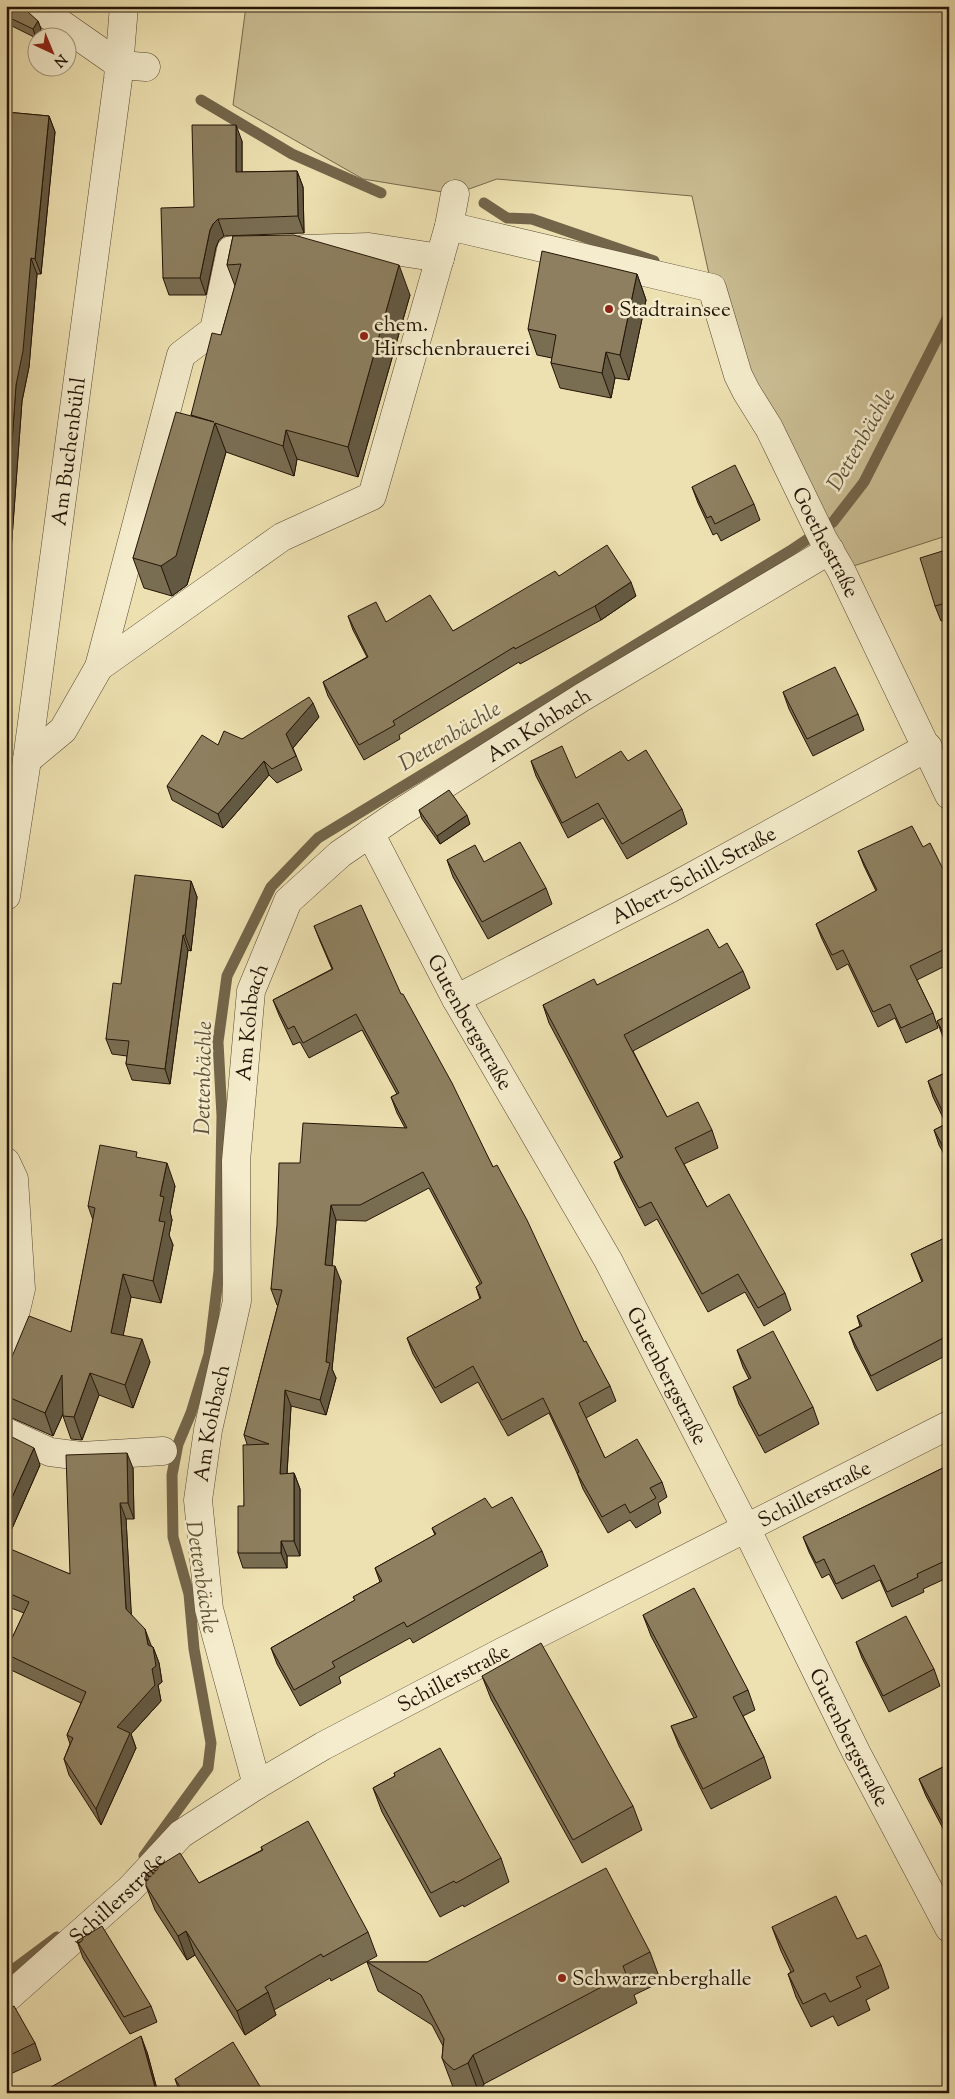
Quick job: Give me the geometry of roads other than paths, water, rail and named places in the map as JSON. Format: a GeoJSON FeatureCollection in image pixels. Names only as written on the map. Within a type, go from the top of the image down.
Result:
{"type":"FeatureCollection","features":[{"type":"Feature","properties":{"kind":"street"},"geometry":{"type":"LineString","coordinates":[[40,6],[44,12],[133,66]]}},
{"type":"Feature","properties":{"kind":"street","name":"Am Buchenbühl"},"geometry":{"type":"LineString","coordinates":[[6,896],[133,66],[124,6]]}},
{"type":"Feature","properties":{"kind":"street"},"geometry":{"type":"LineString","coordinates":[[99,668],[282,537],[372,496],[449,226],[455,194]]}},
{"type":"Feature","properties":{"kind":"street","name":"Goethestraße"},"geometry":{"type":"LineString","coordinates":[[449,226],[712,288],[738,375],[769,428],[822,537],[842,570],[949,794]]}},
{"type":"Feature","properties":{"kind":"street"},"geometry":{"type":"LineString","coordinates":[[27,760],[63,730],[99,668],[181,355],[214,330],[230,250],[369,247],[440,258]]}},
{"type":"Feature","properties":{"kind":"street","name":"Am Kohbach"},"geometry":{"type":"LineString","coordinates":[[257,1785],[209,1609],[198,1500],[208,1430],[238,1301],[236,1161],[250,991],[288,901],[340,854],[370,833],[549,718],[691,631],[822,537]]}},
{"type":"Feature","properties":{"kind":"street","name":"Albert-Schill-Straße"},"geometry":{"type":"LineString","coordinates":[[456,999],[671,888],[928,747]]}},
{"type":"Feature","properties":{"kind":"street","name":"Gutenbergstraße"},"geometry":{"type":"LineString","coordinates":[[370,833],[456,999],[608,1260],[746,1528],[856,1752],[949,1928]]}},
{"type":"Feature","properties":{"kind":"street"},"geometry":{"type":"LineString","coordinates":[[6,1162],[14,1179],[21,1288],[6,1352]]}},
{"type":"Feature","properties":{"kind":"street","name":"Schillerstraße"},"geometry":{"type":"LineString","coordinates":[[6,1999],[130,1889],[181,1834],[257,1785],[324,1746],[504,1651],[949,1425]]}},
{"type":"Feature","properties":{"kind":"street"},"geometry":{"type":"LineString","coordinates":[[6,1432],[50,1452],[81,1456],[162,1451]]}},
{"type":"Feature","properties":{"kind":"waterway"},"geometry":{"type":"LineString","coordinates":[[201,100],[292,154],[381,193]]}},
{"type":"Feature","properties":{"kind":"waterway"},"geometry":{"type":"LineString","coordinates":[[484,203],[507,218],[532,219],[654,261]]}},
{"type":"Feature","properties":{"kind":"waterway","name":"Dettenbächle"},"geometry":{"type":"LineString","coordinates":[[144,1856],[208,1768],[211,1743],[194,1649],[189,1594],[173,1537],[172,1475],[178,1444],[191,1413],[209,1354],[219,1271],[222,1116],[218,1042],[227,976],[271,887],[318,838],[790,551],[833,522],[864,482],[949,315]]}},
{"type":"Feature","properties":{"kind":"waterway","name":"Dettenbächle"},"geometry":{"type":"LineString","coordinates":[[6,1975],[57,1937]]}},
{"type":"Feature","properties":{"kind":"place","name":"Stadtrainsee"},"geometry":{"type":"Point","coordinates":[609,309]}},
{"type":"Feature","properties":{"kind":"place","name":"ehem. Hirschenbrauerei"},"geometry":{"type":"Point","coordinates":[364,336]}},
{"type":"Feature","properties":{"kind":"place","name":"Schwarzenberghalle"},"geometry":{"type":"Point","coordinates":[562,1978]}}]}
